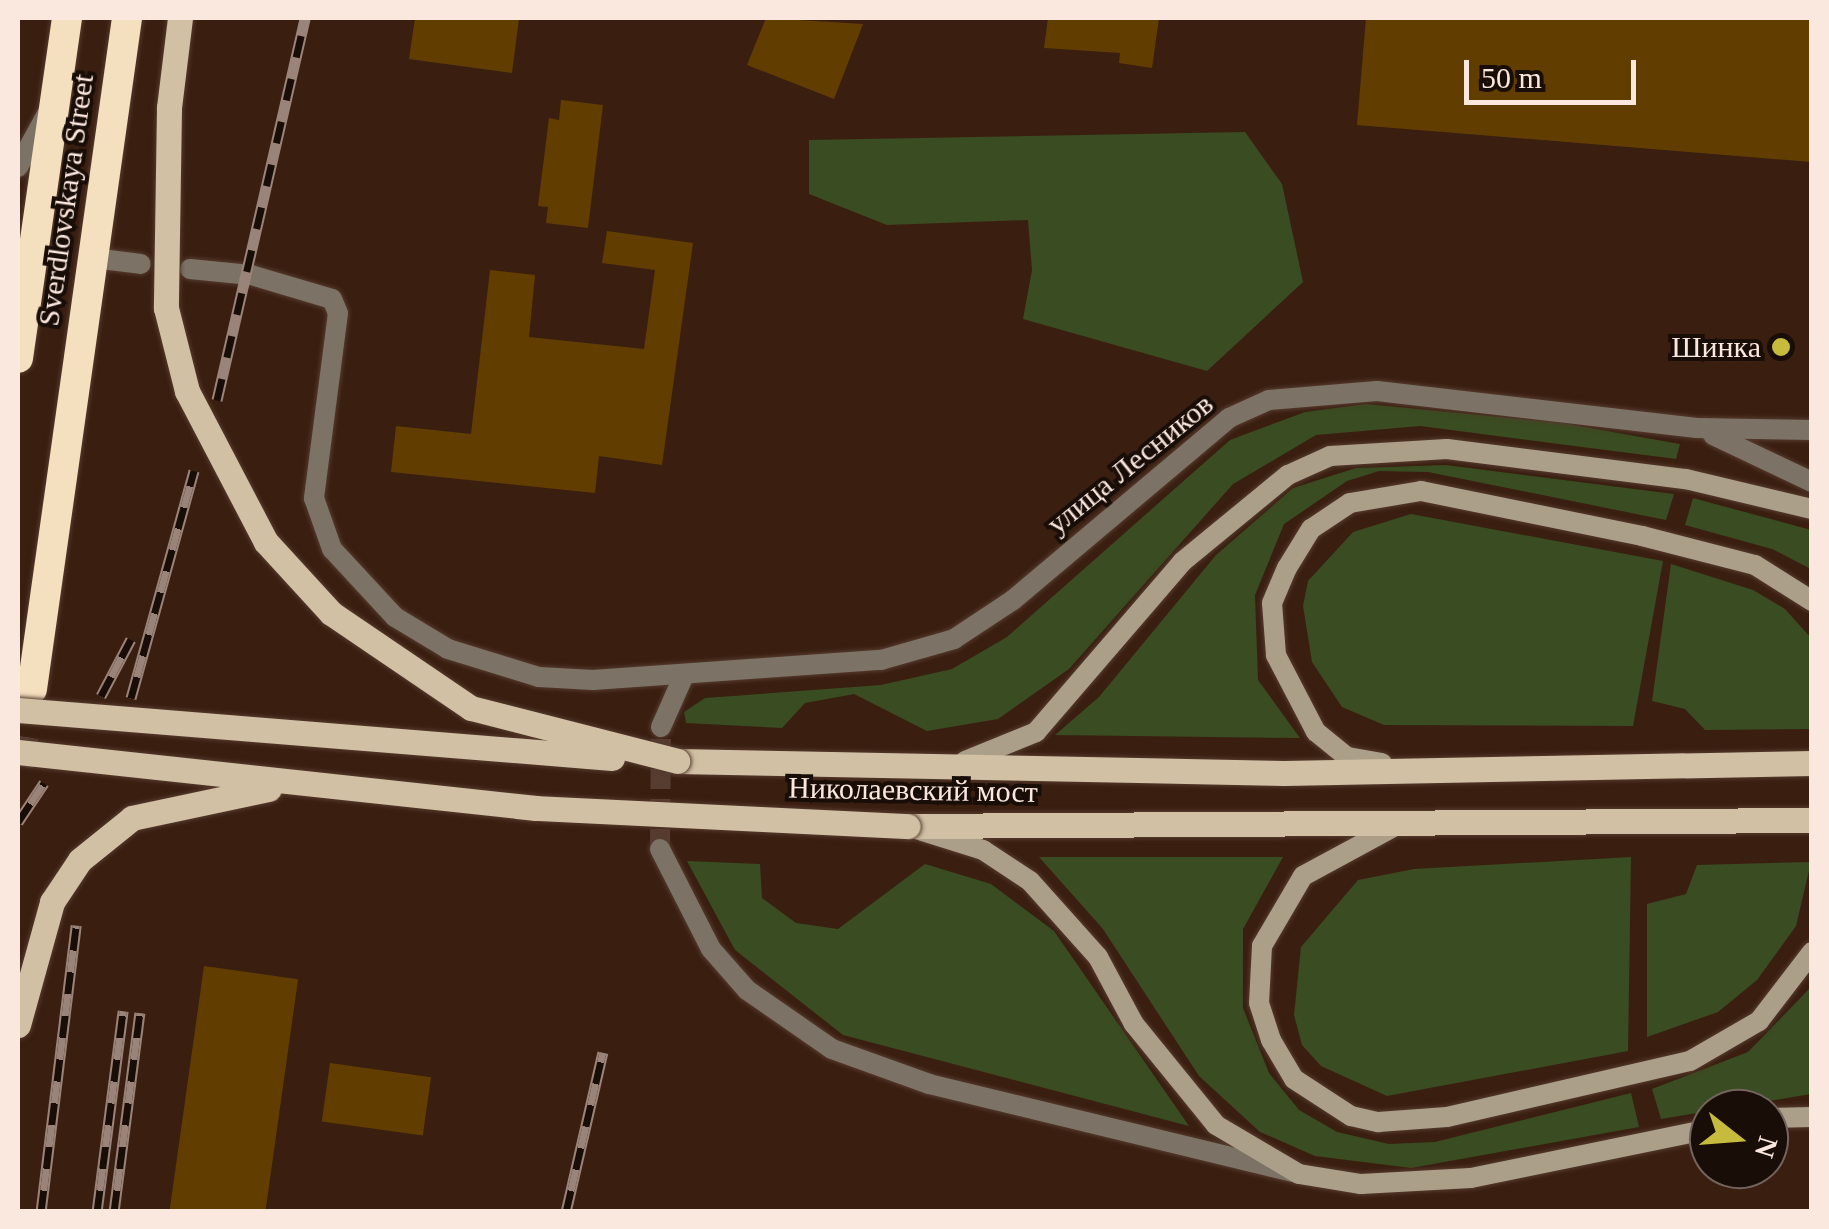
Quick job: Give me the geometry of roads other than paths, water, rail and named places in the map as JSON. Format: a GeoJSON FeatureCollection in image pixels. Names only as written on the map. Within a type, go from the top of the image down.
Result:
{"type":"FeatureCollection","features":[{"type":"Feature","properties":{"kind":"highway","name":"Sverdlovskaya Street"},"geometry":{"type":"LineString","coordinates":[[18,358],[67,18]]}},
{"type":"Feature","properties":{"kind":"highway","name":"Sverdlovskaya Street"},"geometry":{"type":"LineString","coordinates":[[24,699],[94,258],[127,18]]}},
{"type":"Feature","properties":{"kind":"main road"},"geometry":{"type":"LineString","coordinates":[[180,18],[169,108],[166,308],[187,390],[266,542],[331,614],[471,708],[677,761]]}},
{"type":"Feature","properties":{"kind":"main road"},"geometry":{"type":"LineString","coordinates":[[913,769],[978,760],[1036,732],[1182,562],[1288,474],[1330,456],[1447,448],[1686,479],[1812,508]]}},
{"type":"Feature","properties":{"kind":"main road"},"geometry":{"type":"LineString","coordinates":[[1413,768],[1347,757],[1316,732],[1276,655],[1272,603],[1287,568],[1312,529],[1350,503],[1421,490],[1642,536],[1756,565],[1812,601]]}},
{"type":"Feature","properties":{"kind":"main road","name":"Николаевский мост"},"geometry":{"type":"LineString","coordinates":[[24,699],[375,744],[677,761],[913,769],[1812,763]]}},
{"type":"Feature","properties":{"kind":"main road","name":"Николаевский мост"},"geometry":{"type":"LineString","coordinates":[[18,752],[536,808],[908,826],[1410,818],[1812,820]]}},
{"type":"Feature","properties":{"kind":"main road"},"geometry":{"type":"LineString","coordinates":[[18,1025],[52,902],[80,860],[132,818],[295,784]]}},
{"type":"Feature","properties":{"kind":"main road"},"geometry":{"type":"LineString","coordinates":[[1410,818],[1303,876],[1262,946],[1259,1003],[1271,1040],[1294,1079],[1351,1116],[1378,1122],[1447,1117],[1690,1061],[1759,1021],[1812,952]]}},
{"type":"Feature","properties":{"kind":"main road"},"geometry":{"type":"LineString","coordinates":[[908,826],[982,850],[1030,881],[1098,957],[1134,1024],[1216,1125],[1299,1174],[1362,1184],[1471,1178],[1689,1133]]}},
{"type":"Feature","properties":{"kind":"street"},"geometry":{"type":"LineString","coordinates":[[18,167],[56,99]]}},
{"type":"Feature","properties":{"kind":"street"},"geometry":{"type":"LineString","coordinates":[[94,258],[141,264]]}},
{"type":"Feature","properties":{"kind":"street","name":"улица Лесников"},"geometry":{"type":"LineString","coordinates":[[190,270],[251,275],[332,298],[338,313],[314,498],[332,550],[395,618],[506,672],[593,680],[684,675],[881,660],[954,638],[1013,600],[1229,418],[1269,400],[1378,392],[1697,428]]}},
{"type":"Feature","properties":{"kind":"street"},"geometry":{"type":"LineString","coordinates":[[1697,428],[1812,430]]}},
{"type":"Feature","properties":{"kind":"street"},"geometry":{"type":"LineString","coordinates":[[1697,428],[1812,482]]}},
{"type":"Feature","properties":{"kind":"street"},"geometry":{"type":"LineString","coordinates":[[661,727],[684,675]]}},
{"type":"Feature","properties":{"kind":"street"},"geometry":{"type":"LineString","coordinates":[[660,848],[710,950],[747,990],[832,1049],[929,1084],[1299,1174]]}},
{"type":"Feature","properties":{"kind":"tunnel"},"geometry":{"type":"LineString","coordinates":[[18,766],[32,689]]}},
{"type":"Feature","properties":{"kind":"tunnel"},"geometry":{"type":"LineString","coordinates":[[660,849],[661,727]]}},
{"type":"Feature","properties":{"kind":"railway"},"geometry":{"type":"LineString","coordinates":[[217,400],[305,18]]}},
{"type":"Feature","properties":{"kind":"railway"},"geometry":{"type":"LineString","coordinates":[[131,698],[194,471]]}},
{"type":"Feature","properties":{"kind":"railway"},"geometry":{"type":"LineString","coordinates":[[101,696],[131,639]]}},
{"type":"Feature","properties":{"kind":"railway"},"geometry":{"type":"LineString","coordinates":[[18,822],[44,783]]}},
{"type":"Feature","properties":{"kind":"railway"},"geometry":{"type":"LineString","coordinates":[[41,1212],[76,925]]}},
{"type":"Feature","properties":{"kind":"railway"},"geometry":{"type":"LineString","coordinates":[[97,1212],[123,1011]]}},
{"type":"Feature","properties":{"kind":"railway"},"geometry":{"type":"LineString","coordinates":[[114,1212],[140,1013]]}},
{"type":"Feature","properties":{"kind":"railway"},"geometry":{"type":"LineString","coordinates":[[566,1212],[603,1052]]}},
{"type":"Feature","properties":{"kind":"place","name":"Шинка"},"geometry":{"type":"Point","coordinates":[1781,347]}}]}
